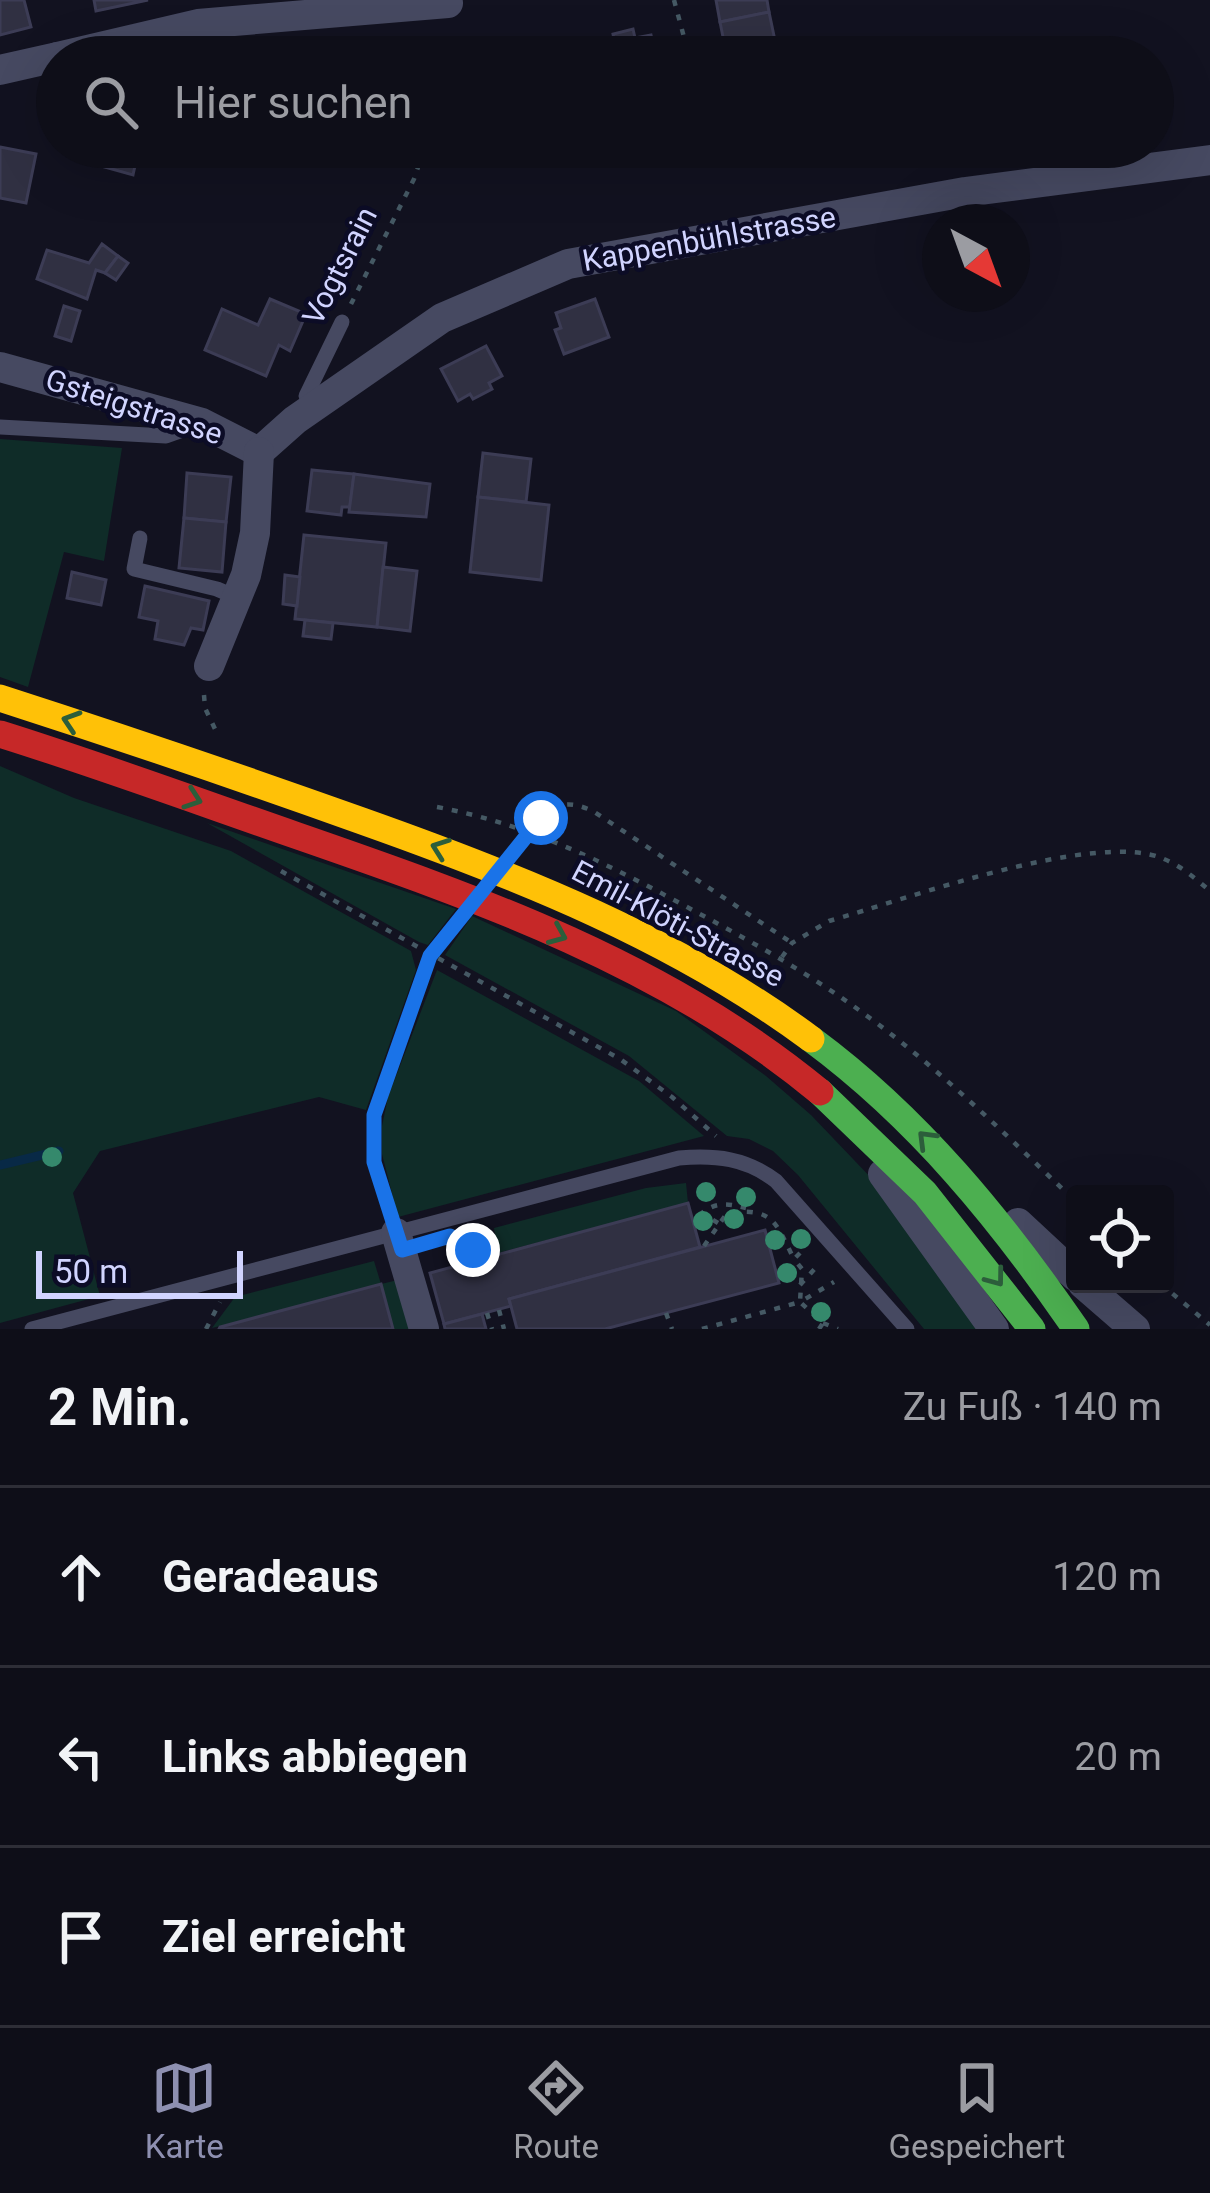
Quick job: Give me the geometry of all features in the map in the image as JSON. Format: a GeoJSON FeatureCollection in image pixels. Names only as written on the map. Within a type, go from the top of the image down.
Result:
{"type":"FeatureCollection","features":[{"type":"Feature","properties":{"kind":"street"},"geometry":{"type":"LineString","coordinates":[[147,36],[198,24],[448,2]]}},
{"type":"Feature","properties":{"kind":"street"},"geometry":{"type":"LineString","coordinates":[[0,70],[36,62]]}},
{"type":"Feature","properties":{"kind":"street","name":"Kappenbühlstrasse"},"geometry":{"type":"LineString","coordinates":[[1174,165],[1210,160]]}},
{"type":"Feature","properties":{"kind":"street","name":"Kappenbühlstrasse"},"geometry":{"type":"LineString","coordinates":[[259,452],[312,408],[442,318],[568,264],[965,192],[1149,168]]}},
{"type":"Feature","properties":{"kind":"street","name":"Gsteigstrasse"},"geometry":{"type":"LineString","coordinates":[[0,367],[202,423],[259,452],[255,533],[246,580],[200,662]]}},
{"type":"Feature","properties":{"kind":"street","name":"Emil-Klöti-Strasse"},"geometry":{"type":"LineString","coordinates":[[0,698],[191,759],[452,852],[603,915],[775,1012],[838,1059],[967,1180],[1076,1329]]}},
{"type":"Feature","properties":{"kind":"street","name":"Emil-Klöti-Strasse"},"geometry":{"type":"LineString","coordinates":[[0,734],[444,886],[607,956],[704,1009],[829,1102],[882,1149],[958,1228],[1032,1329]]}},
{"type":"Feature","properties":{"kind":"street"},"geometry":{"type":"LineString","coordinates":[[829,1102],[994,1329]]}},
{"type":"Feature","properties":{"kind":"street"},"geometry":{"type":"LineString","coordinates":[[967,1180],[1066,1268]]}},
{"type":"Feature","properties":{"kind":"street"},"geometry":{"type":"LineString","coordinates":[[396,1233],[424,1329]]}},
{"type":"Feature","properties":{"kind":"street"},"geometry":{"type":"LineString","coordinates":[[1093,1293],[1135,1329]]}},
{"type":"Feature","properties":{"kind":"lane","name":"Vogtsrain"},"geometry":{"type":"LineString","coordinates":[[312,408],[306,396],[342,322]]}},
{"type":"Feature","properties":{"kind":"lane"},"geometry":{"type":"LineString","coordinates":[[0,427],[166,436],[202,423]]}},
{"type":"Feature","properties":{"kind":"lane"},"geometry":{"type":"LineString","coordinates":[[140,538],[134,569],[218,589],[246,580]]}},
{"type":"Feature","properties":{"kind":"lane"},"geometry":{"type":"LineString","coordinates":[[32,1329],[679,1158],[724,1158],[754,1164],[776,1181],[907,1329]]}},
{"type":"Feature","properties":{"kind":"path"},"geometry":{"type":"LineString","coordinates":[[674,0],[684,36]]}},
{"type":"Feature","properties":{"kind":"path","name":"Vogtsrain"},"geometry":{"type":"LineString","coordinates":[[342,322],[418,168]]}},
{"type":"Feature","properties":{"kind":"path"},"geometry":{"type":"LineString","coordinates":[[396,1233],[374,1162],[374,1115],[430,956],[554,806],[573,802],[593,811],[792,943]]}},
{"type":"Feature","properties":{"kind":"path"},"geometry":{"type":"LineString","coordinates":[[1066,1194],[954,1088],[865,1014],[782,958],[792,943],[829,921],[1093,850],[1164,858],[1210,891]]}},
{"type":"Feature","properties":{"kind":"path"},"geometry":{"type":"LineString","coordinates":[[282,872],[620,1060],[672,1096],[716,1136],[724,1158]]}},
{"type":"Feature","properties":{"kind":"path"},"geometry":{"type":"LineString","coordinates":[[718,1223],[702,1213],[726,1203],[776,1222],[802,1269],[800,1302],[821,1326],[838,1329]]}},
{"type":"Feature","properties":{"kind":"path"},"geometry":{"type":"LineString","coordinates":[[704,1246],[727,1213],[752,1210]]}},
{"type":"Feature","properties":{"kind":"path"},"geometry":{"type":"LineString","coordinates":[[483,1227],[486,1256]]}},
{"type":"Feature","properties":{"kind":"path"},"geometry":{"type":"LineString","coordinates":[[466,1232],[450,1236],[472,1246],[473,1260]]}},
{"type":"Feature","properties":{"kind":"path"},"geometry":{"type":"LineString","coordinates":[[794,1259],[811,1243]]}},
{"type":"Feature","properties":{"kind":"path"},"geometry":{"type":"LineString","coordinates":[[702,1329],[800,1302],[840,1279],[824,1259],[800,1285]]}},
{"type":"Feature","properties":{"kind":"path"},"geometry":{"type":"LineString","coordinates":[[1172,1293],[1210,1325]]}},
{"type":"Feature","properties":{"kind":"path"},"geometry":{"type":"LineString","coordinates":[[206,1329],[223,1297]]}},
{"type":"Feature","properties":{"kind":"path"},"geometry":{"type":"LineString","coordinates":[[504,1329],[499,1311],[512,1309]]}},
{"type":"Feature","properties":{"kind":"path"},"geometry":{"type":"LineString","coordinates":[[667,1312],[672,1329]]}},
{"type":"Feature","properties":{"kind":"path"},"geometry":{"type":"LineString","coordinates":[[487,1313],[492,1329]]}},
{"type":"Feature","properties":{"kind":"green space"},"geometry":{"type":"Polygon","coordinates":[[[0,439],[122,448],[104,561],[64,552],[28,687],[0,677],[0,439]]]}},
{"type":"Feature","properties":{"kind":"green space"},"geometry":{"type":"Polygon","coordinates":[[[0,766],[74,798],[231,851],[411,951],[416,970],[366,1110],[319,1097],[100,1151],[73,1193],[100,1296],[0,1323],[0,766]]]}},
{"type":"Feature","properties":{"kind":"green space"},"geometry":{"type":"Polygon","coordinates":[[[207,823],[456,909],[428,945],[419,942],[207,823]]]}},
{"type":"Feature","properties":{"kind":"green space"},"geometry":{"type":"Polygon","coordinates":[[[472,916],[676,1011],[766,1076],[875,1182],[981,1329],[924,1329],[773,1151],[749,1139],[727,1136],[629,1056],[445,955],[472,916]]]}},
{"type":"Feature","properties":{"kind":"green space"},"geometry":{"type":"Polygon","coordinates":[[[437,970],[639,1081],[704,1136],[398,1217],[382,1154],[382,1126],[388,1097],[437,970]]]}},
{"type":"Feature","properties":{"kind":"green space"},"geometry":{"type":"Polygon","coordinates":[[[686,1183],[688,1203],[498,1253],[494,1228],[646,1188],[686,1183]]]}},
{"type":"Feature","properties":{"kind":"green space"},"geometry":{"type":"Polygon","coordinates":[[[374,1261],[381,1284],[398,1280],[411,1329],[393,1329],[381,1285],[212,1328],[235,1297],[374,1261]]]}},
{"type":"Feature","properties":{"kind":"building"},"geometry":{"type":"Polygon","coordinates":[[[0,0],[24,0],[31,27],[0,35],[0,0]]]}},
{"type":"Feature","properties":{"kind":"building"},"geometry":{"type":"Polygon","coordinates":[[[94,0],[148,0],[96,11],[94,0]]]}},
{"type":"Feature","properties":{"kind":"building"},"geometry":{"type":"Polygon","coordinates":[[[716,0],[767,0],[769,12],[720,22],[716,0]]]}},
{"type":"Feature","properties":{"kind":"building"},"geometry":{"type":"Polygon","coordinates":[[[769,12],[774,36],[723,36],[720,22],[769,12]]]}},
{"type":"Feature","properties":{"kind":"building"},"geometry":{"type":"Polygon","coordinates":[[[633,29],[635,36],[613,36],[633,29]]]}},
{"type":"Feature","properties":{"kind":"building"},"geometry":{"type":"Polygon","coordinates":[[[0,147],[36,154],[26,203],[0,198],[0,147]]]}},
{"type":"Feature","properties":{"kind":"building"},"geometry":{"type":"Polygon","coordinates":[[[108,168],[134,168],[133,175],[108,168]]]}},
{"type":"Feature","properties":{"kind":"building"},"geometry":{"type":"Polygon","coordinates":[[[102,244],[118,256],[105,273],[96,270],[87,299],[37,279],[47,250],[89,263],[102,244]]]}},
{"type":"Feature","properties":{"kind":"building"},"geometry":{"type":"Polygon","coordinates":[[[118,256],[128,263],[116,280],[105,273],[118,256]]]}},
{"type":"Feature","properties":{"kind":"building"},"geometry":{"type":"Polygon","coordinates":[[[270,299],[306,314],[290,351],[279,345],[266,376],[205,350],[222,309],[258,325],[270,299]]]}},
{"type":"Feature","properties":{"kind":"building"},"geometry":{"type":"Polygon","coordinates":[[[595,299],[609,337],[564,354],[555,330],[561,328],[556,313],[595,299]]]}},
{"type":"Feature","properties":{"kind":"building"},"geometry":{"type":"Polygon","coordinates":[[[64,306],[80,311],[71,341],[55,336],[64,306]]]}},
{"type":"Feature","properties":{"kind":"building"},"geometry":{"type":"Polygon","coordinates":[[[486,346],[502,376],[489,383],[492,389],[458,401],[441,369],[486,346]]]}},
{"type":"Feature","properties":{"kind":"building"},"geometry":{"type":"Polygon","coordinates":[[[483,453],[531,459],[526,502],[478,497],[483,453]]]}},
{"type":"Feature","properties":{"kind":"building"},"geometry":{"type":"Polygon","coordinates":[[[312,470],[354,474],[350,507],[342,507],[341,515],[307,511],[312,470]]]}},
{"type":"Feature","properties":{"kind":"building"},"geometry":{"type":"Polygon","coordinates":[[[187,473],[231,477],[226,522],[184,518],[187,473]]]}},
{"type":"Feature","properties":{"kind":"building"},"geometry":{"type":"Polygon","coordinates":[[[354,474],[430,484],[426,517],[349,512],[354,474]]]}},
{"type":"Feature","properties":{"kind":"building"},"geometry":{"type":"Polygon","coordinates":[[[478,497],[549,505],[541,580],[470,572],[478,497]]]}},
{"type":"Feature","properties":{"kind":"building"},"geometry":{"type":"Polygon","coordinates":[[[184,518],[226,522],[222,572],[179,568],[184,518]]]}},
{"type":"Feature","properties":{"kind":"building"},"geometry":{"type":"Polygon","coordinates":[[[304,535],[386,543],[377,627],[295,619],[304,535]]]}},
{"type":"Feature","properties":{"kind":"building"},"geometry":{"type":"Polygon","coordinates":[[[383,567],[417,571],[410,631],[377,627],[383,567]]]}},
{"type":"Feature","properties":{"kind":"building"},"geometry":{"type":"Polygon","coordinates":[[[72,572],[106,580],[101,605],[67,598],[72,572]]]}},
{"type":"Feature","properties":{"kind":"building"},"geometry":{"type":"Polygon","coordinates":[[[285,575],[300,577],[297,606],[283,604],[285,575]]]}},
{"type":"Feature","properties":{"kind":"building"},"geometry":{"type":"Polygon","coordinates":[[[145,586],[209,601],[203,630],[191,628],[184,645],[155,639],[158,621],[139,617],[145,586]]]}},
{"type":"Feature","properties":{"kind":"building"},"geometry":{"type":"Polygon","coordinates":[[[305,620],[333,623],[331,639],[303,636],[305,620]]]}},
{"type":"Feature","properties":{"kind":"building"},"geometry":{"type":"Polygon","coordinates":[[[688,1203],[700,1247],[509,1299],[511,1306],[444,1324],[430,1273],[688,1203]]]}},
{"type":"Feature","properties":{"kind":"building"},"geometry":{"type":"Polygon","coordinates":[[[765,1230],[779,1283],[605,1329],[517,1329],[509,1299],[765,1230]]]}},
{"type":"Feature","properties":{"kind":"building"},"geometry":{"type":"Polygon","coordinates":[[[381,1284],[393,1329],[219,1329],[220,1327],[381,1284]]]}},
{"type":"Feature","properties":{"kind":"building"},"geometry":{"type":"Polygon","coordinates":[[[482,1314],[486,1329],[445,1329],[444,1324],[482,1314]]]}},
{"type":"Feature","properties":{"kind":"waterway"},"geometry":{"type":"LineString","coordinates":[[0,1165],[59,1151]]}},
{"type":"Feature","properties":{"kind":"traffic: fast"},"geometry":{"type":"LineString","coordinates":[[811,1039],[887,1102],[955,1173],[1076,1329]]}},
{"type":"Feature","properties":{"kind":"traffic: fast"},"geometry":{"type":"LineString","coordinates":[[820,1092],[925,1193],[1032,1329]]}},
{"type":"Feature","properties":{"kind":"traffic: slow"},"geometry":{"type":"LineString","coordinates":[[0,698],[317,805],[538,888],[706,971],[811,1039]]}},
{"type":"Feature","properties":{"kind":"traffic: jam"},"geometry":{"type":"LineString","coordinates":[[0,734],[364,859],[570,940],[699,1007],[820,1092]]}},
{"type":"Feature","properties":{"kind":"route"},"geometry":{"type":"LineString","coordinates":[[473,1250],[450,1236],[402,1250],[374,1162],[374,1115],[430,956],[541,818]]}}]}
